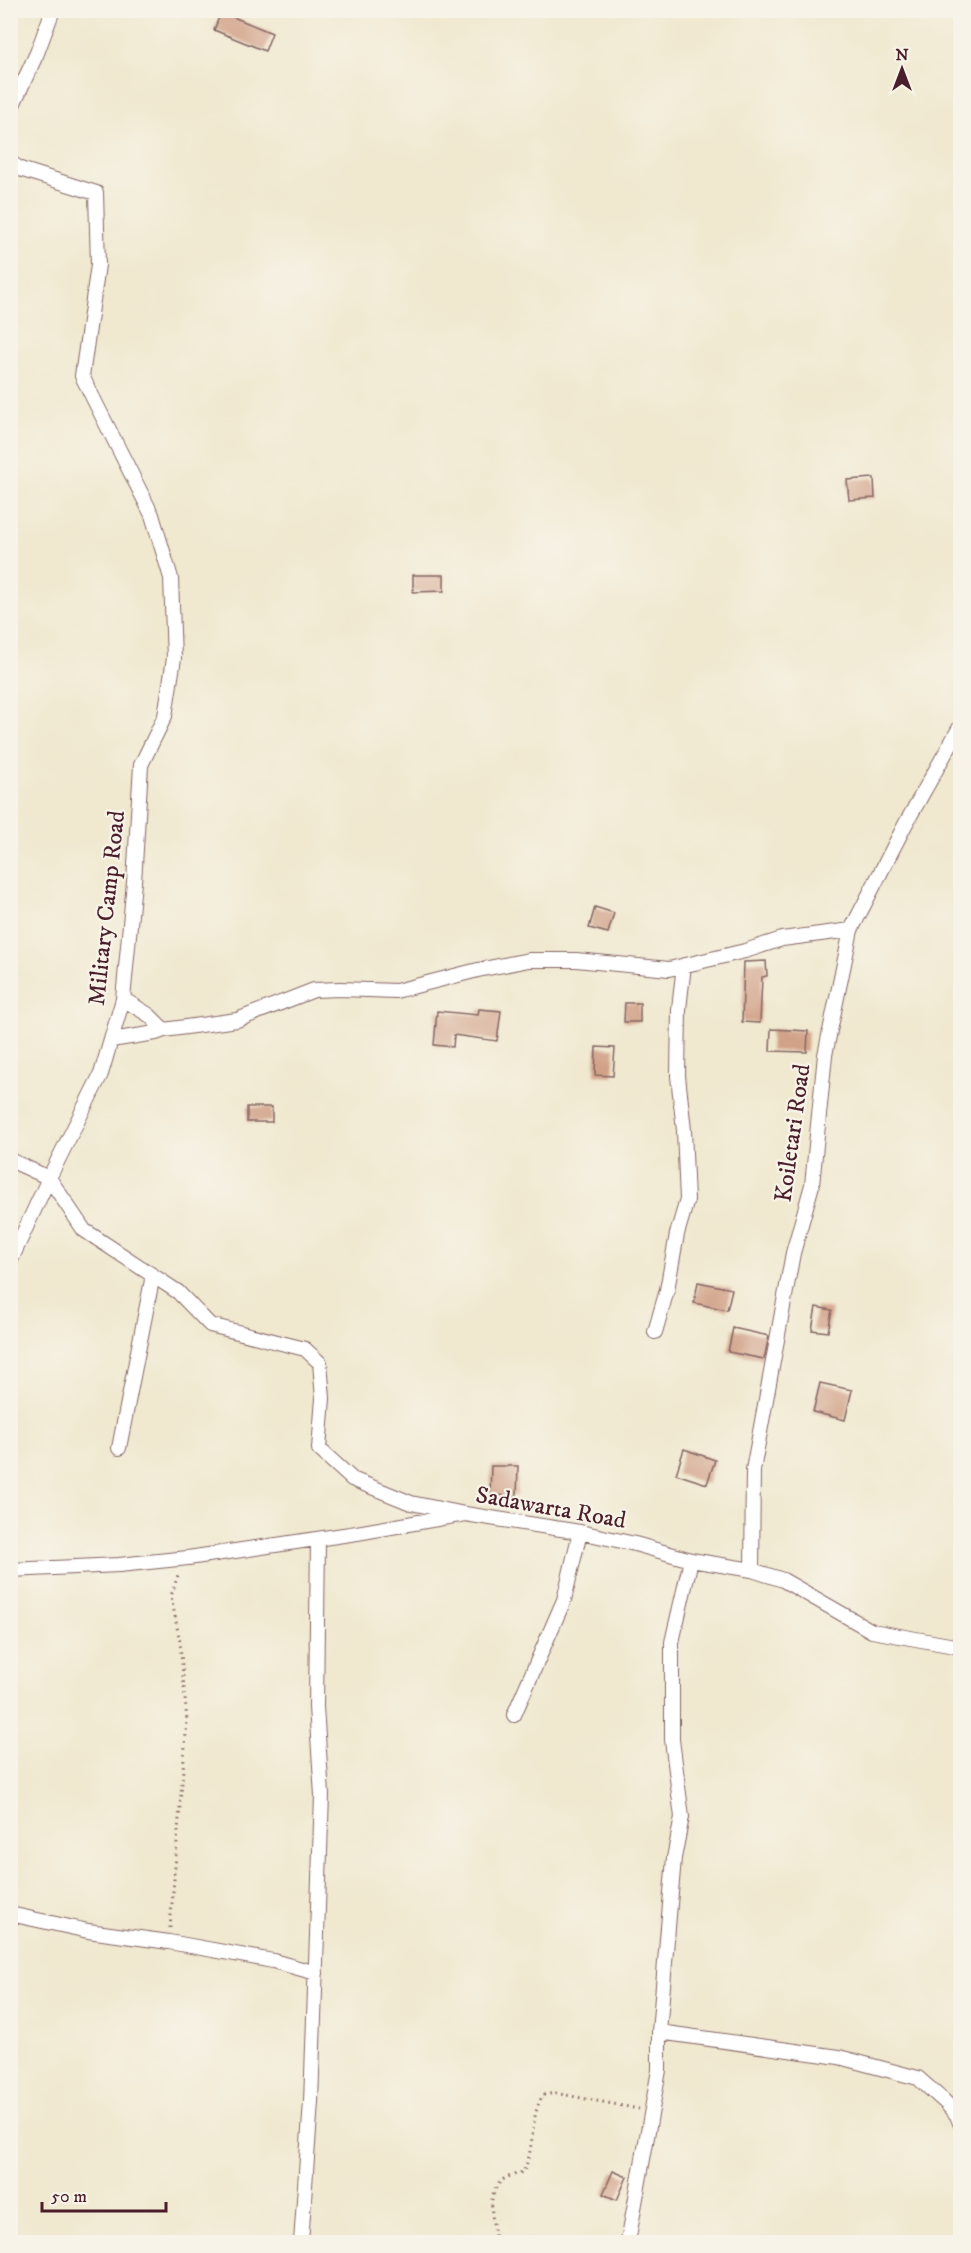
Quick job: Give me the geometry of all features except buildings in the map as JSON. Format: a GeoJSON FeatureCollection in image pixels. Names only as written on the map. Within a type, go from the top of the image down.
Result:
{"type":"FeatureCollection","features":[{"type":"Feature","properties":{"kind":"street"},"geometry":{"type":"LineString","coordinates":[[10,111],[37,53],[53,10]]}},
{"type":"Feature","properties":{"kind":"street","name":"Military Camp Road"},"geometry":{"type":"LineString","coordinates":[[10,162],[20,169],[96,193],[98,265],[82,376],[152,515],[171,578],[174,658],[165,716],[141,765],[134,882],[123,999],[101,1074],[10,1262]]}},
{"type":"Feature","properties":{"kind":"street","name":"Koiletari Road"},"geometry":{"type":"LineString","coordinates":[[752,1570],[753,1470],[793,1253],[812,1185],[825,1055],[851,930],[906,823],[960,727]]}},
{"type":"Feature","properties":{"kind":"street"},"geometry":{"type":"LineString","coordinates":[[111,1040],[237,1020],[314,990],[396,991],[478,970],[529,960],[576,960],[669,969],[745,951],[782,939],[851,930]]}},
{"type":"Feature","properties":{"kind":"street"},"geometry":{"type":"LineString","coordinates":[[655,1332],[687,1200],[684,1130],[678,1076],[679,1010],[684,964]]}},
{"type":"Feature","properties":{"kind":"street"},"geometry":{"type":"LineString","coordinates":[[123,999],[149,1015],[164,1030]]}},
{"type":"Feature","properties":{"kind":"street"},"geometry":{"type":"LineString","coordinates":[[10,1160],[49,1178],[84,1230],[178,1292],[210,1325],[305,1349],[320,1363],[322,1398],[319,1449],[352,1479],[411,1503],[465,1514]]}},
{"type":"Feature","properties":{"kind":"street"},"geometry":{"type":"LineString","coordinates":[[119,1448],[153,1275]]}},
{"type":"Feature","properties":{"kind":"street","name":"Sadawarta Road"},"geometry":{"type":"LineString","coordinates":[[10,1570],[119,1565],[188,1558],[465,1514],[580,1532],[635,1544],[691,1560],[752,1570],[783,1580],[872,1631],[960,1647]]}},
{"type":"Feature","properties":{"kind":"street"},"geometry":{"type":"LineString","coordinates":[[514,1715],[564,1600],[580,1532]]}},
{"type":"Feature","properties":{"kind":"street"},"geometry":{"type":"LineString","coordinates":[[301,2242],[311,2102],[322,1795],[316,1707],[318,1539]]}},
{"type":"Feature","properties":{"kind":"street"},"geometry":{"type":"LineString","coordinates":[[628,2242],[659,2070],[659,2032],[674,1858],[682,1817],[672,1740],[672,1642],[691,1560]]}},
{"type":"Feature","properties":{"kind":"street"},"geometry":{"type":"LineString","coordinates":[[10,1914],[88,1930],[273,1961],[316,1973]]}},
{"type":"Feature","properties":{"kind":"street"},"geometry":{"type":"LineString","coordinates":[[659,2032],[840,2057],[918,2078],[945,2102],[957,2115],[960,2123]]}},
{"type":"Feature","properties":{"kind":"path"},"geometry":{"type":"LineString","coordinates":[[169,1942],[187,1721],[180,1642],[171,1596],[179,1573],[188,1558]]}},
{"type":"Feature","properties":{"kind":"path"},"geometry":{"type":"LineString","coordinates":[[495,2242],[491,2211],[494,2190],[505,2179],[523,2172],[534,2136],[537,2104],[543,2095],[555,2093],[653,2111]]}}]}
